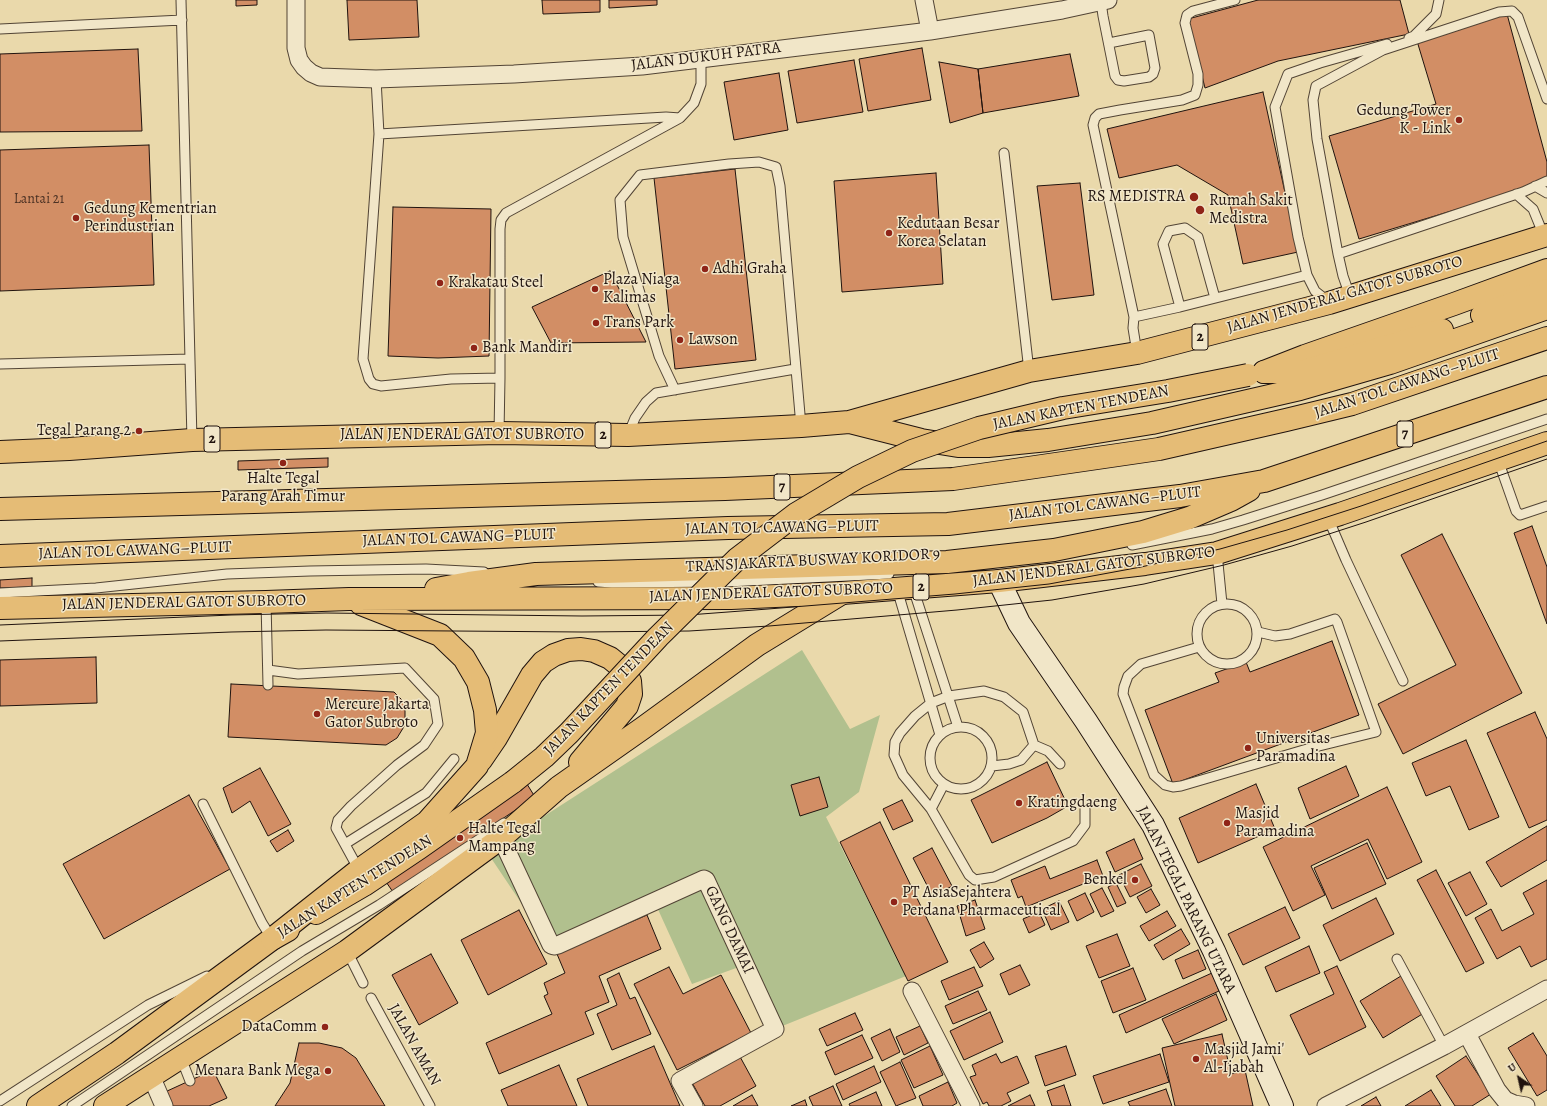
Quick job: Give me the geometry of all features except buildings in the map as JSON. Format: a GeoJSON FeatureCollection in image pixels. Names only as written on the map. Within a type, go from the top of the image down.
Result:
{"type":"FeatureCollection","features":[{"type":"Feature","properties":{"kind":"main road","name":"JALAN JENDERAL GATOT SUBROTO"},"geometry":{"type":"LineString","coordinates":[[0,452],[70,449],[192,440],[499,433],[628,435],[849,422],[1029,372],[1137,353],[1329,303],[1545,235]]}},
{"type":"Feature","properties":{"kind":"main road"},"geometry":{"type":"LineString","coordinates":[[1256,374],[1547,270]]}},
{"type":"Feature","properties":{"kind":"main road"},"geometry":{"type":"LineString","coordinates":[[1256,374],[1302,372],[1454,326],[1547,290]]}},
{"type":"Feature","properties":{"kind":"main road"},"geometry":{"type":"LineString","coordinates":[[849,422],[921,440],[958,446],[988,446],[1055,439],[1152,423],[1300,389],[1390,363],[1547,308]]}},
{"type":"Feature","properties":{"kind":"main road","name":"JALAN TOL CAWANG–PLUIT"},"geometry":{"type":"LineString","coordinates":[[0,509],[710,490],[952,479],[1159,449],[1286,420],[1352,404],[1547,338]]}},
{"type":"Feature","properties":{"kind":"main road","name":"JALAN KAPTEN TENDEAN"},"geometry":{"type":"LineString","coordinates":[[38,1106],[118,1053],[272,939],[364,885],[513,782],[544,757],[569,733],[658,637],[737,559],[796,514],[858,477],[912,451],[979,428],[1063,408],[1168,391],[1256,374]]}},
{"type":"Feature","properties":{"kind":"main road","name":"JALAN TOL CAWANG–PLUIT"},"geometry":{"type":"LineString","coordinates":[[0,556],[713,529],[948,524],[1180,496],[1264,481],[1547,387]]}},
{"type":"Feature","properties":{"kind":"main road","name":"JALAN JENDERAL GATOT SUBROTO"},"geometry":{"type":"LineString","coordinates":[[0,608],[349,599],[731,598],[842,593],[902,584],[999,581],[1145,564],[1216,553],[1328,518],[1547,443]]}},
{"type":"Feature","properties":{"kind":"main road"},"geometry":{"type":"LineString","coordinates":[[382,599],[469,583],[536,574],[947,562],[1054,550],[1143,532],[1190,518],[1231,500],[1264,481]]}},
{"type":"Feature","properties":{"kind":"main road"},"geometry":{"type":"LineString","coordinates":[[105,1106],[353,947],[500,838],[559,786],[643,728],[757,645],[842,593]]}},
{"type":"Feature","properties":{"kind":"main road"},"geometry":{"type":"LineString","coordinates":[[349,599],[440,635],[464,658],[478,682],[485,710],[487,733],[477,766]]}},
{"type":"Feature","properties":{"kind":"main road"},"geometry":{"type":"LineString","coordinates":[[272,939],[359,870],[427,822],[477,766],[496,738],[528,681],[543,662],[554,654],[568,650],[581,649],[594,651],[610,658],[621,667],[630,681],[631,694],[627,706],[559,786]]}},
{"type":"Feature","properties":{"kind":"street","name":"JALAN DUKUH PATRA"},"geometry":{"type":"LineString","coordinates":[[296,0],[296,48],[304,67],[311,73],[320,77],[376,80],[522,74],[642,66],[930,31],[1062,10],[1104,1]]}},
{"type":"Feature","properties":{"kind":"street"},"geometry":{"type":"LineString","coordinates":[[924,0],[930,31]]}},
{"type":"Feature","properties":{"kind":"street","name":"JALAN TEGAL PARANG UTARA"},"geometry":{"type":"LineString","coordinates":[[999,581],[1019,623],[1086,721],[1153,825],[1214,951],[1278,1105]]}},
{"type":"Feature","properties":{"kind":"street","name":"GANG DAMAI"},"geometry":{"type":"LineString","coordinates":[[500,838],[551,945],[554,946],[704,879],[706,880],[775,1028],[680,1081],[694,1106]]}},
{"type":"Feature","properties":{"kind":"street"},"geometry":{"type":"LineString","coordinates":[[1326,1106],[1467,1034],[1547,989]]}},
{"type":"Feature","properties":{"kind":"street"},"geometry":{"type":"LineString","coordinates":[[912,991],[971,1106]]}},
{"type":"Feature","properties":{"kind":"street"},"geometry":{"type":"LineString","coordinates":[[1467,1034],[1497,1090],[1500,1103],[1526,1106]]}},
{"type":"Feature","properties":{"kind":"street"},"geometry":{"type":"LineString","coordinates":[[151,1076],[164,1106]]}},
{"type":"Feature","properties":{"kind":"lane"},"geometry":{"type":"LineString","coordinates":[[181,0],[192,440]]}},
{"type":"Feature","properties":{"kind":"lane"},"geometry":{"type":"LineString","coordinates":[[1137,353],[1133,328],[1134,317],[1093,125],[1095,118],[1099,114],[1182,100],[1195,95],[1198,85],[1198,74],[1185,23],[1187,16],[1194,11],[1235,0]]}},
{"type":"Feature","properties":{"kind":"lane"},"geometry":{"type":"LineString","coordinates":[[1329,303],[1316,291],[1307,275],[1298,237],[1275,106],[1288,74],[1320,63],[1414,36],[1436,14],[1439,0]]}},
{"type":"Feature","properties":{"kind":"lane"},"geometry":{"type":"LineString","coordinates":[[1104,1],[1109,43],[1115,76],[1118,80],[1124,81],[1149,77],[1153,74],[1155,68],[1149,35],[1147,34],[1109,43]]}},
{"type":"Feature","properties":{"kind":"lane"},"geometry":{"type":"LineString","coordinates":[[1350,296],[1343,276],[1338,254],[1317,138],[1313,100],[1316,86],[1383,50],[1499,12],[1512,11],[1518,17],[1547,99]]}},
{"type":"Feature","properties":{"kind":"lane"},"geometry":{"type":"LineString","coordinates":[[0,29],[182,20]]}},
{"type":"Feature","properties":{"kind":"lane"},"geometry":{"type":"LineString","coordinates":[[499,433],[501,220],[506,213],[680,118],[694,103],[701,84],[701,59]]}},
{"type":"Feature","properties":{"kind":"lane"},"geometry":{"type":"LineString","coordinates":[[376,80],[379,134],[363,359],[369,379],[373,384],[380,386],[451,379],[500,378]]}},
{"type":"Feature","properties":{"kind":"lane"},"geometry":{"type":"LineString","coordinates":[[379,134],[658,117],[680,118]]}},
{"type":"Feature","properties":{"kind":"lane"},"geometry":{"type":"LineString","coordinates":[[1004,153],[1029,372]]}},
{"type":"Feature","properties":{"kind":"lane"},"geometry":{"type":"LineString","coordinates":[[675,390],[659,356],[623,237],[620,200],[640,175],[729,164],[759,162],[776,166],[780,186],[801,426]]}},
{"type":"Feature","properties":{"kind":"lane"},"geometry":{"type":"LineString","coordinates":[[1338,254],[1516,194],[1547,181]]}},
{"type":"Feature","properties":{"kind":"lane"},"geometry":{"type":"LineString","coordinates":[[1535,186],[1547,192]]}},
{"type":"Feature","properties":{"kind":"lane"},"geometry":{"type":"LineString","coordinates":[[1516,194],[1533,209],[1545,235]]}},
{"type":"Feature","properties":{"kind":"lane"},"geometry":{"type":"LineString","coordinates":[[1180,307],[1163,244],[1169,231],[1185,228],[1198,237],[1215,298]]}},
{"type":"Feature","properties":{"kind":"lane"},"geometry":{"type":"LineString","coordinates":[[1134,317],[1307,275]]}},
{"type":"Feature","properties":{"kind":"lane"},"geometry":{"type":"LineString","coordinates":[[0,364],[190,359]]}},
{"type":"Feature","properties":{"kind":"lane"},"geometry":{"type":"LineString","coordinates":[[628,435],[635,418],[646,402],[656,393],[795,369]]}},
{"type":"Feature","properties":{"kind":"lane"},"geometry":{"type":"LineString","coordinates":[[1124,546],[1159,540],[1243,520],[1322,496],[1547,419]]}},
{"type":"Feature","properties":{"kind":"lane"},"geometry":{"type":"LineString","coordinates":[[1498,460],[1516,511],[1520,514],[1547,506]]}},
{"type":"Feature","properties":{"kind":"lane"},"geometry":{"type":"LineString","coordinates":[[1328,518],[1346,560],[1403,681]]}},
{"type":"Feature","properties":{"kind":"lane","name":"TRANSJAKARTA BUSWAY KORIDOR 9"},"geometry":{"type":"LineString","coordinates":[[929,572],[1019,562],[1096,551]]}},
{"type":"Feature","properties":{"kind":"lane"},"geometry":{"type":"LineString","coordinates":[[1216,553],[1222,604]]}},
{"type":"Feature","properties":{"kind":"lane","name":"TRANSJAKARTA BUSWAY KORIDOR 9"},"geometry":{"type":"LineString","coordinates":[[0,592],[104,587],[227,574],[426,569],[536,574],[612,583],[727,582],[902,584]]}},
{"type":"Feature","properties":{"kind":"lane"},"geometry":{"type":"LineString","coordinates":[[902,584],[949,696],[958,727]]}},
{"type":"Feature","properties":{"kind":"lane"},"geometry":{"type":"LineString","coordinates":[[902,584],[940,735]]}},
{"type":"Feature","properties":{"kind":"lane","name":"TRANSJAKARTA BUSWAY KORIDOR 9"},"geometry":{"type":"LineString","coordinates":[[61,590],[111,605]]}},
{"type":"Feature","properties":{"kind":"lane"},"geometry":{"type":"LineString","coordinates":[[266,602],[268,686]]}},
{"type":"Feature","properties":{"kind":"lane"},"geometry":{"type":"LineString","coordinates":[[1222,604],[1234,604],[1246,610],[1254,620],[1258,632],[1254,648],[1242,661],[1226,664],[1210,659],[1199,647],[1196,633],[1200,619],[1209,609],[1222,604]]}},
{"type":"Feature","properties":{"kind":"lane"},"geometry":{"type":"LineString","coordinates":[[1199,647],[1141,664],[1128,676],[1124,687],[1123,694],[1154,776],[1165,785],[1173,788],[1181,786],[1307,749],[1376,732],[1335,619],[1290,634],[1276,636],[1258,632]]}},
{"type":"Feature","properties":{"kind":"lane"},"geometry":{"type":"LineString","coordinates":[[268,670],[298,674],[405,668],[434,699],[438,724],[424,745],[397,765],[351,806],[338,820],[336,828],[359,870]]}},
{"type":"Feature","properties":{"kind":"lane"},"geometry":{"type":"LineString","coordinates":[[1060,764],[1048,751],[1034,745],[1023,712],[1004,697],[984,691],[949,696],[931,703],[915,716],[900,733],[895,742],[894,755],[903,775],[931,809],[969,875],[974,880],[994,877],[1073,841],[1085,826],[1085,810]]}},
{"type":"Feature","properties":{"kind":"lane"},"geometry":{"type":"LineString","coordinates":[[958,727],[968,727],[978,731],[991,746],[992,766],[988,775],[981,782],[972,787],[963,789],[953,788],[944,784],[936,776],[931,766],[930,755],[933,744],[940,735],[948,730],[958,727]]}},
{"type":"Feature","properties":{"kind":"lane"},"geometry":{"type":"LineString","coordinates":[[992,766],[1009,764],[1021,760],[1034,745]]}},
{"type":"Feature","properties":{"kind":"lane"},"geometry":{"type":"LineString","coordinates":[[345,844],[426,793],[454,759]]}},
{"type":"Feature","properties":{"kind":"lane"},"geometry":{"type":"LineString","coordinates":[[931,809],[944,784]]}},
{"type":"Feature","properties":{"kind":"lane"},"geometry":{"type":"LineString","coordinates":[[72,1106],[302,951],[416,880],[559,786]]}},
{"type":"Feature","properties":{"kind":"lane"},"geometry":{"type":"LineString","coordinates":[[0,1102],[148,1005],[212,973],[272,939],[262,923],[203,804]]}},
{"type":"Feature","properties":{"kind":"lane"},"geometry":{"type":"LineString","coordinates":[[363,982],[353,947],[370,931],[400,894],[416,880]]}},
{"type":"Feature","properties":{"kind":"lane"},"geometry":{"type":"LineString","coordinates":[[1397,958],[1444,1046]]}},
{"type":"Feature","properties":{"kind":"lane","name":"JALAN AMAN"},"geometry":{"type":"LineString","coordinates":[[371,998],[430,1106]]}},
{"type":"Feature","properties":{"kind":"lane"},"geometry":{"type":"LineString","coordinates":[[181,1058],[190,1081]]}},
{"type":"Feature","properties":{"kind":"green space"},"geometry":{"type":"Polygon","coordinates":[[[802,650],[850,729],[880,715],[859,792],[826,817],[906,976],[775,1029],[739,967],[692,984],[656,905],[550,946],[489,855],[504,842],[802,650]]]}},
{"type":"Feature","properties":{"kind":"tram line"},"geometry":{"type":"LineString","coordinates":[[0,625],[231,615],[326,613],[582,616],[688,615],[955,594],[1049,584],[1141,567],[1220,549],[1287,530],[1361,506],[1547,441]]}},
{"type":"Feature","properties":{"kind":"tram line"},"geometry":{"type":"LineString","coordinates":[[0,641],[231,632],[326,630],[582,632],[689,631],[769,626],[957,610],[1052,600],[1144,584],[1224,565],[1292,546],[1547,459]]}},
{"type":"Feature","properties":{"kind":"place","name":"Gedung Tower K - Link"},"geometry":{"type":"Point","coordinates":[1459,120]}},
{"type":"Feature","properties":{"kind":"place","name":"RS MEDISTRA"},"geometry":{"type":"Point","coordinates":[1194,197]}},
{"type":"Feature","properties":{"kind":"place","name":"Rumah Sakit Medistra"},"geometry":{"type":"Point","coordinates":[1200,210]}},
{"type":"Feature","properties":{"kind":"place","name":"Gedung Kementrian Perindustrian"},"geometry":{"type":"Point","coordinates":[76,218]}},
{"type":"Feature","properties":{"kind":"place","name":"Kedutaan Besar Korea Selatan"},"geometry":{"type":"Point","coordinates":[889,233]}},
{"type":"Feature","properties":{"kind":"place","name":"Adhi Graha"},"geometry":{"type":"Point","coordinates":[705,269]}},
{"type":"Feature","properties":{"kind":"place","name":"Krakatau Steel"},"geometry":{"type":"Point","coordinates":[440,283]}},
{"type":"Feature","properties":{"kind":"place","name":"Plaza Niaga Kalimas"},"geometry":{"type":"Point","coordinates":[595,289]}},
{"type":"Feature","properties":{"kind":"place","name":"Trans Park"},"geometry":{"type":"Point","coordinates":[596,323]}},
{"type":"Feature","properties":{"kind":"place","name":"Lawson"},"geometry":{"type":"Point","coordinates":[680,340]}},
{"type":"Feature","properties":{"kind":"place","name":"Bank Mandiri"},"geometry":{"type":"Point","coordinates":[474,348]}},
{"type":"Feature","properties":{"kind":"place","name":"Tegal Parang 2"},"geometry":{"type":"Point","coordinates":[139,431]}},
{"type":"Feature","properties":{"kind":"place","name":"Halte Tegal Parang Arah Timur"},"geometry":{"type":"Point","coordinates":[283,463]}},
{"type":"Feature","properties":{"kind":"place","name":"Mercure Jakarta Gator Subroto"},"geometry":{"type":"Point","coordinates":[317,714]}},
{"type":"Feature","properties":{"kind":"place","name":"Universitas Paramadina"},"geometry":{"type":"Point","coordinates":[1248,748]}},
{"type":"Feature","properties":{"kind":"place","name":"Kratingdaeng"},"geometry":{"type":"Point","coordinates":[1019,803]}},
{"type":"Feature","properties":{"kind":"place","name":"Masjid Paramadina"},"geometry":{"type":"Point","coordinates":[1227,823]}},
{"type":"Feature","properties":{"kind":"place","name":"Halte Tegal Mampang"},"geometry":{"type":"Point","coordinates":[460,838]}},
{"type":"Feature","properties":{"kind":"place","name":"Benkel"},"geometry":{"type":"Point","coordinates":[1135,880]}},
{"type":"Feature","properties":{"kind":"place","name":"PT AsiaSejahtera Perdana Pharmaceutical"},"geometry":{"type":"Point","coordinates":[894,902]}},
{"type":"Feature","properties":{"kind":"place","name":"DataComm"},"geometry":{"type":"Point","coordinates":[325,1027]}},
{"type":"Feature","properties":{"kind":"place","name":"Masjid Jami' Al-Ijabah"},"geometry":{"type":"Point","coordinates":[1196,1059]}},
{"type":"Feature","properties":{"kind":"place","name":"Menara Bank Mega"},"geometry":{"type":"Point","coordinates":[328,1071]}}]}
